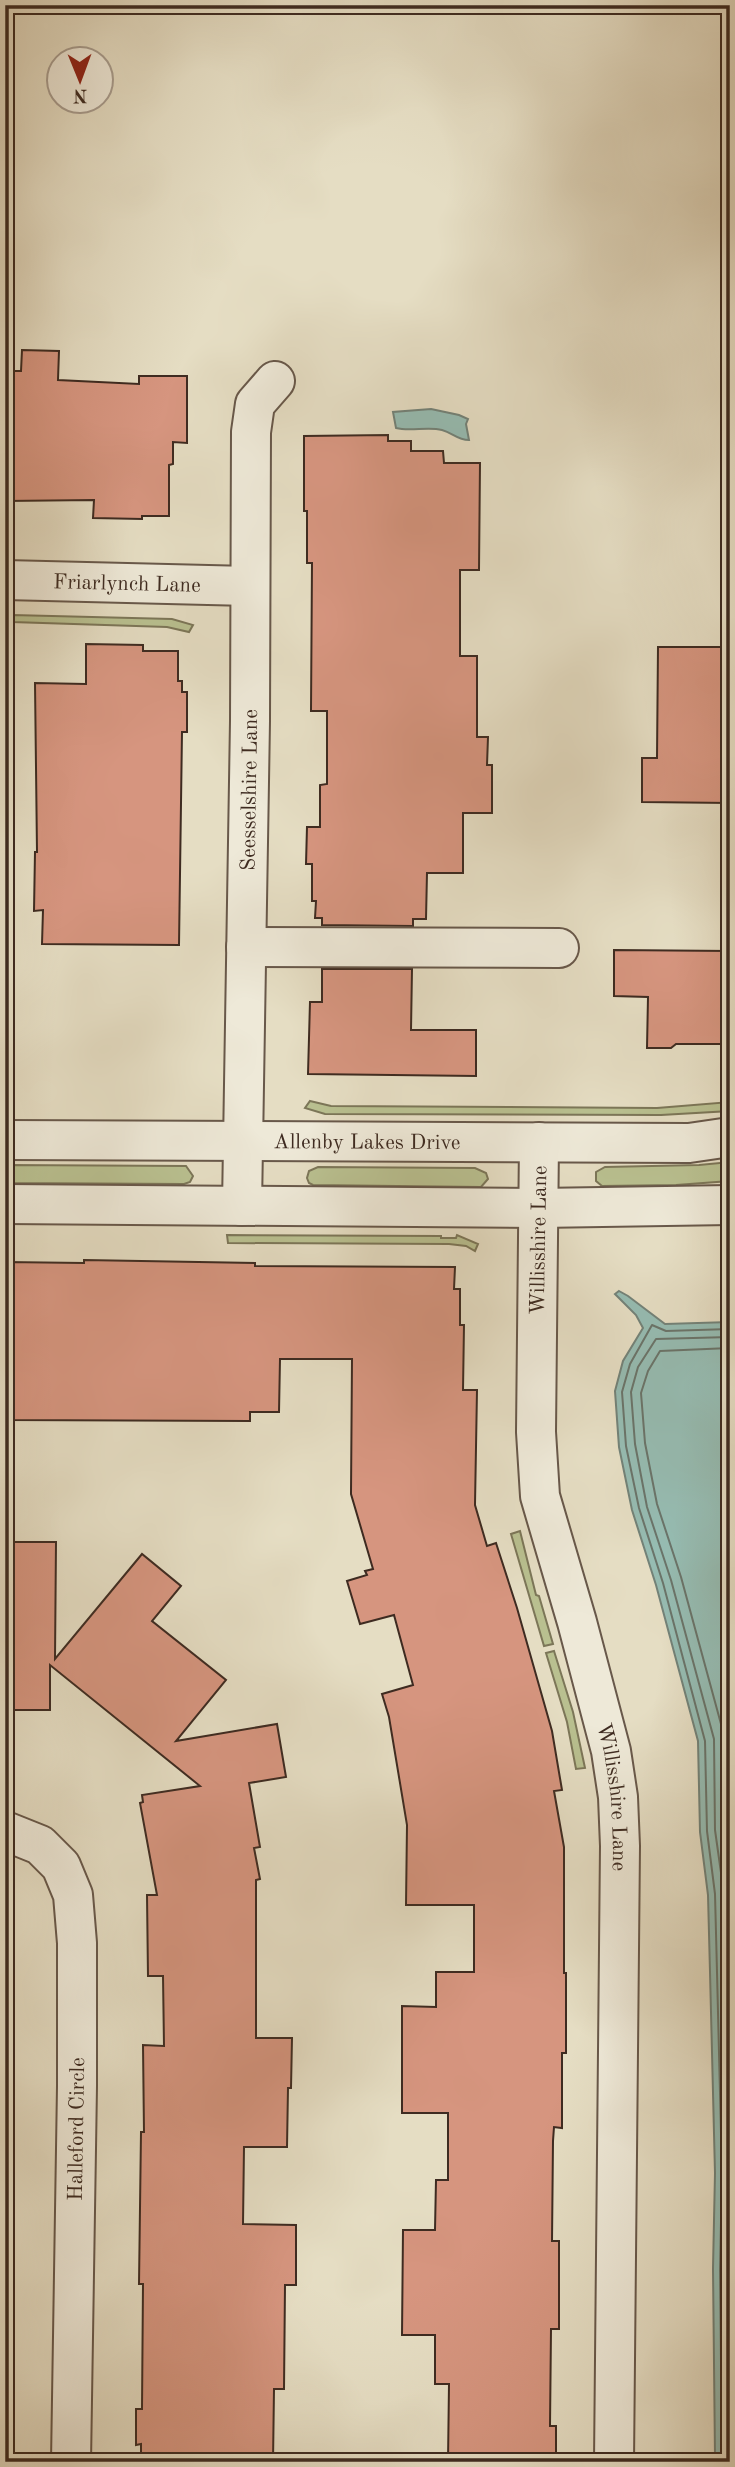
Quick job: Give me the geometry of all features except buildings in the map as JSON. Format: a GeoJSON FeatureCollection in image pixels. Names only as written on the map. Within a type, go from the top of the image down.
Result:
{"type":"FeatureCollection","features":[{"type":"Feature","properties":{"kind":"street","name":"Seesselshire Lane"},"geometry":{"type":"LineString","coordinates":[[242,1206],[250,721],[251,432],[255,404],[275,381]]}},
{"type":"Feature","properties":{"kind":"street","name":"Friarlynch Lane"},"geometry":{"type":"LineString","coordinates":[[5,580],[249,586]]}},
{"type":"Feature","properties":{"kind":"street"},"geometry":{"type":"LineString","coordinates":[[246,947],[559,948]]}},
{"type":"Feature","properties":{"kind":"street","name":"Allenby Lakes Drive"},"geometry":{"type":"LineString","coordinates":[[5,1140],[689,1143],[730,1137]]}},
{"type":"Feature","properties":{"kind":"street","name":"Willisshire Lane"},"geometry":{"type":"LineString","coordinates":[[539,1142],[536,1432],[540,1496],[611,1751],[618,1797],[620,1859],[614,2462]]}},
{"type":"Feature","properties":{"kind":"street"},"geometry":{"type":"LineString","coordinates":[[5,1204],[539,1208],[730,1205]]}},
{"type":"Feature","properties":{"kind":"street","name":"Halleford Circle"},"geometry":{"type":"LineString","coordinates":[[5,1831],[40,1845],[61,1866],[73,1895],[77,2086],[71,2462]]}},
{"type":"Feature","properties":{"kind":"green space"},"geometry":{"type":"Polygon","coordinates":[[[12,615],[172,619],[193,625],[189,632],[167,627],[12,622],[12,615]]]}},
{"type":"Feature","properties":{"kind":"green space"},"geometry":{"type":"Polygon","coordinates":[[[310,1101],[331,1106],[657,1108],[730,1102],[730,1111],[661,1115],[325,1114],[305,1108],[310,1101]]]}},
{"type":"Feature","properties":{"kind":"green space"},"geometry":{"type":"Polygon","coordinates":[[[730,1162],[730,1181],[602,1186],[596,1181],[596,1172],[605,1167],[730,1162]]]}},
{"type":"Feature","properties":{"kind":"green space"},"geometry":{"type":"Polygon","coordinates":[[[5,1165],[186,1166],[193,1176],[190,1182],[184,1184],[5,1183],[5,1165]]]}},
{"type":"Feature","properties":{"kind":"green space"},"geometry":{"type":"Polygon","coordinates":[[[318,1167],[475,1168],[486,1173],[488,1179],[481,1187],[313,1185],[307,1178],[309,1171],[318,1167]]]}},
{"type":"Feature","properties":{"kind":"green space"},"geometry":{"type":"Polygon","coordinates":[[[227,1235],[456,1238],[457,1235],[478,1244],[475,1251],[466,1246],[449,1244],[228,1243],[227,1235]]]}},
{"type":"Feature","properties":{"kind":"green space"},"geometry":{"type":"Polygon","coordinates":[[[520,1531],[536,1595],[539,1596],[553,1644],[544,1646],[511,1534],[520,1531]]]}},
{"type":"Feature","properties":{"kind":"green space"},"geometry":{"type":"Polygon","coordinates":[[[554,1651],[573,1712],[585,1768],[576,1769],[567,1722],[546,1653],[554,1651]]]}},
{"type":"Feature","properties":{"kind":"water"},"geometry":{"type":"Polygon","coordinates":[[[431,409],[468,419],[466,424],[469,440],[436,429],[396,428],[393,412],[431,409]]]}},
{"type":"Feature","properties":{"kind":"water"},"geometry":{"type":"Polygon","coordinates":[[[619,1291],[665,1324],[730,1322],[730,2462],[711,2462],[715,2456],[715,2173],[708,1895],[700,1832],[698,1741],[656,1585],[632,1510],[619,1447],[615,1391],[623,1361],[643,1328],[636,1315],[615,1294],[619,1291]]]}}]}
